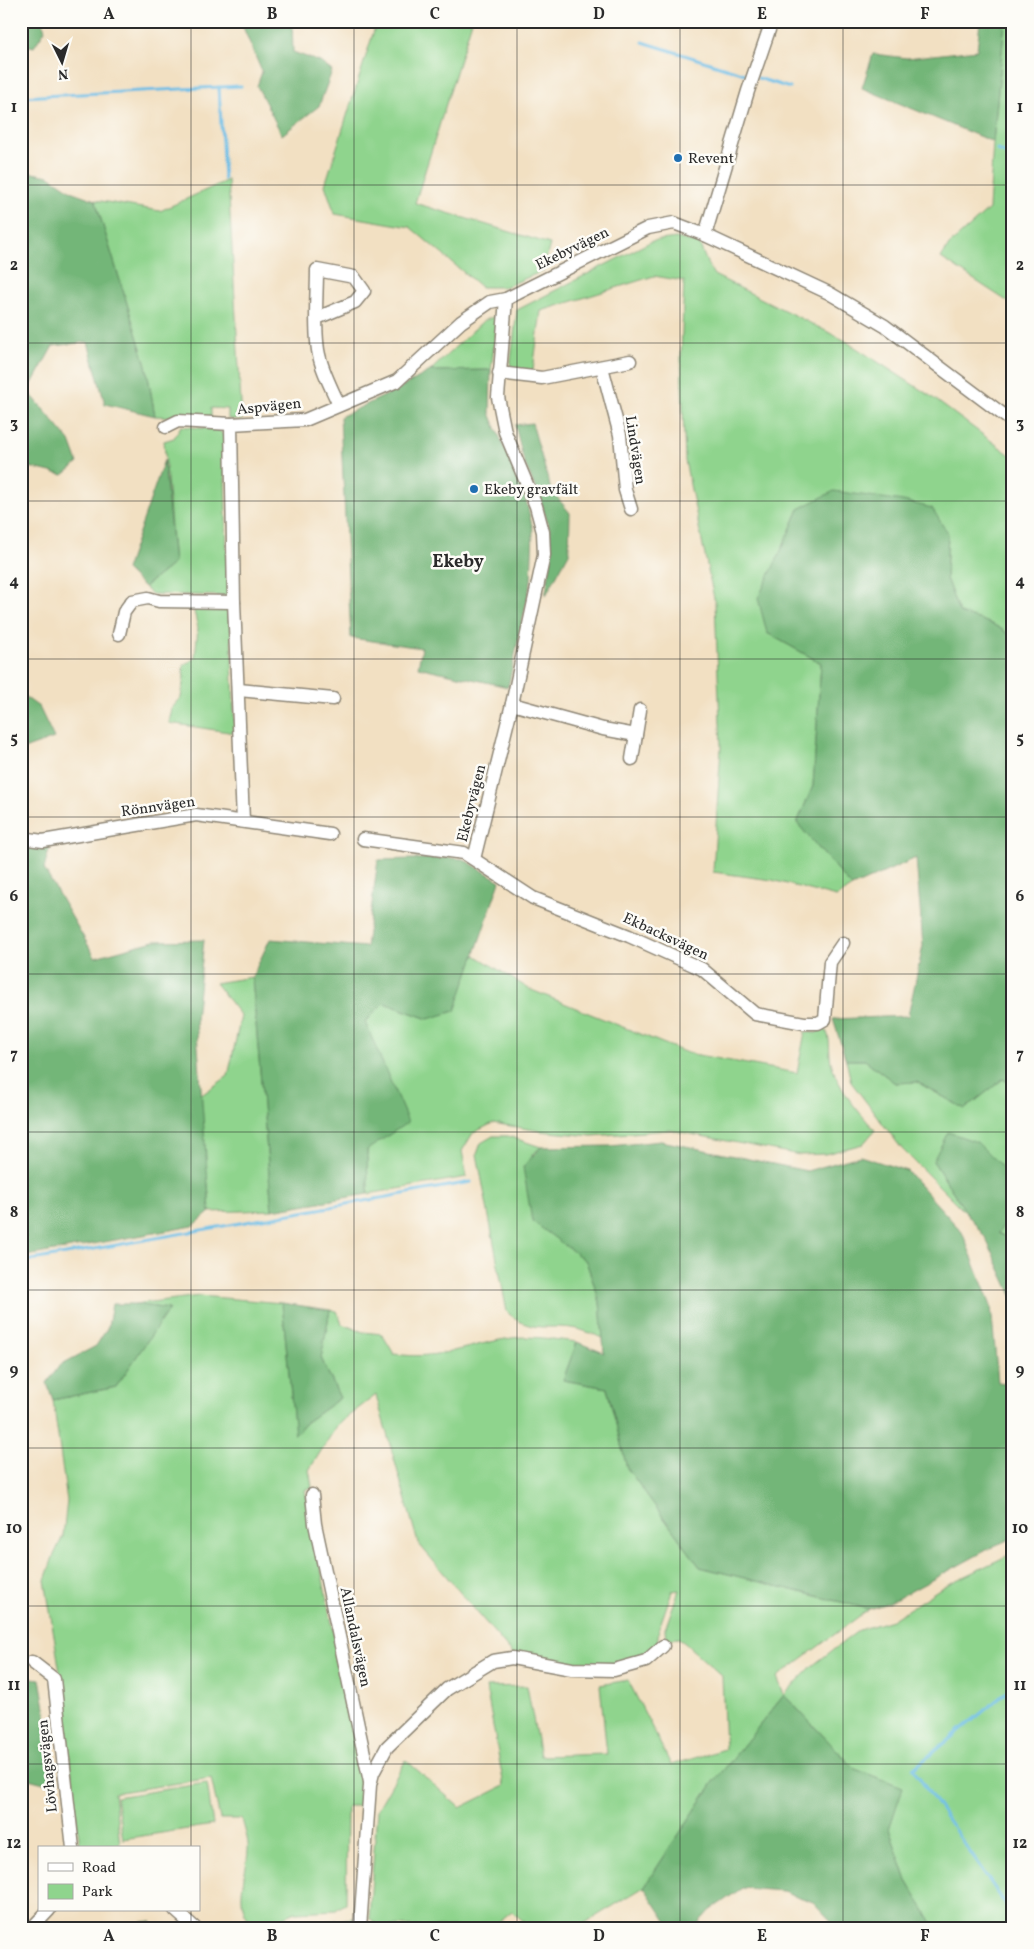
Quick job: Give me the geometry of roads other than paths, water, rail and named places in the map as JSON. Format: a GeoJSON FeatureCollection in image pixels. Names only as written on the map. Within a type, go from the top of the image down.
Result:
{"type":"FeatureCollection","features":[{"type":"Feature","properties":{"kind":"street"},"geometry":{"type":"LineString","coordinates":[[705,235],[748,91],[772,21]]}},
{"type":"Feature","properties":{"kind":"street","name":"Ekebyvägen"},"geometry":{"type":"LineString","coordinates":[[364,839],[464,854],[474,859],[512,704],[544,555],[543,532],[536,506],[505,432],[498,397],[506,298],[648,228],[674,223],[705,235],[829,293],[885,326],[1013,422]]}},
{"type":"Feature","properties":{"kind":"street"},"geometry":{"type":"LineString","coordinates":[[317,318],[355,302],[364,291],[354,277],[318,270],[317,318],[318,350],[326,377],[339,405]]}},
{"type":"Feature","properties":{"kind":"street","name":"Aspvägen"},"geometry":{"type":"LineString","coordinates":[[243,821],[234,602],[232,424],[305,420],[397,381],[461,322],[490,302],[506,298]]}},
{"type":"Feature","properties":{"kind":"street"},"geometry":{"type":"LineString","coordinates":[[499,373],[542,378],[630,362]]}},
{"type":"Feature","properties":{"kind":"street","name":"Lindvägen"},"geometry":{"type":"LineString","coordinates":[[602,367],[620,435],[625,490],[631,509]]}},
{"type":"Feature","properties":{"kind":"street"},"geometry":{"type":"LineString","coordinates":[[166,427],[178,421],[232,424]]}},
{"type":"Feature","properties":{"kind":"street"},"geometry":{"type":"LineString","coordinates":[[119,634],[124,612],[132,601],[148,598],[159,601],[234,602]]}},
{"type":"Feature","properties":{"kind":"street"},"geometry":{"type":"LineString","coordinates":[[239,690],[333,699]]}},
{"type":"Feature","properties":{"kind":"street"},"geometry":{"type":"LineString","coordinates":[[512,704],[602,729],[636,735]]}},
{"type":"Feature","properties":{"kind":"street"},"geometry":{"type":"LineString","coordinates":[[632,759],[640,710]]}},
{"type":"Feature","properties":{"kind":"street","name":"Rönnvägen"},"geometry":{"type":"LineString","coordinates":[[21,838],[42,841],[196,815],[330,834]]}},
{"type":"Feature","properties":{"kind":"street","name":"Ekbacksvägen"},"geometry":{"type":"LineString","coordinates":[[474,859],[533,898],[629,936],[702,969],[755,1014],[804,1022],[818,1023],[825,1019],[830,962],[843,943]]}},
{"type":"Feature","properties":{"kind":"street","name":"Allandalsvägen"},"geometry":{"type":"LineString","coordinates":[[312,1495],[315,1524],[370,1785]]}},
{"type":"Feature","properties":{"kind":"street","name":"Allandalsvägen"},"geometry":{"type":"LineString","coordinates":[[360,1928],[370,1785],[373,1773],[387,1747],[447,1689],[493,1661],[512,1658],[572,1669],[614,1670],[646,1661],[663,1646]]}},
{"type":"Feature","properties":{"kind":"street","name":"Lövhagsvägen"},"geometry":{"type":"LineString","coordinates":[[32,1662],[54,1679],[73,1846]]}},
{"type":"Feature","properties":{"kind":"street"},"geometry":{"type":"LineString","coordinates":[[32,1928],[47,1912]]}},
{"type":"Feature","properties":{"kind":"street"},"geometry":{"type":"LineString","coordinates":[[177,1912],[195,1928]]}},
{"type":"Feature","properties":{"kind":"waterway"},"geometry":{"type":"LineString","coordinates":[[643,42],[748,75]]}},
{"type":"Feature","properties":{"kind":"waterway"},"geometry":{"type":"LineString","coordinates":[[758,78],[790,88]]}},
{"type":"Feature","properties":{"kind":"waterway"},"geometry":{"type":"LineString","coordinates":[[21,97],[241,86]]}},
{"type":"Feature","properties":{"kind":"waterway"},"geometry":{"type":"LineString","coordinates":[[219,87],[224,179]]}},
{"type":"Feature","properties":{"kind":"waterway"},"geometry":{"type":"LineString","coordinates":[[997,150],[1013,156]]}},
{"type":"Feature","properties":{"kind":"waterway"},"geometry":{"type":"LineString","coordinates":[[21,1262],[471,1182]]}},
{"type":"Feature","properties":{"kind":"waterway"},"geometry":{"type":"LineString","coordinates":[[1013,1687],[913,1769],[1013,1915]]}},
{"type":"Feature","properties":{"kind":"place","name":"Revent"},"geometry":{"type":"Point","coordinates":[678,158]}},
{"type":"Feature","properties":{"kind":"place","name":"Ekeby gravfält"},"geometry":{"type":"Point","coordinates":[474,489]}},
{"type":"Feature","properties":{"kind":"district","name":"Ekeby"},"geometry":{"type":"Point","coordinates":[458,561]}}]}
